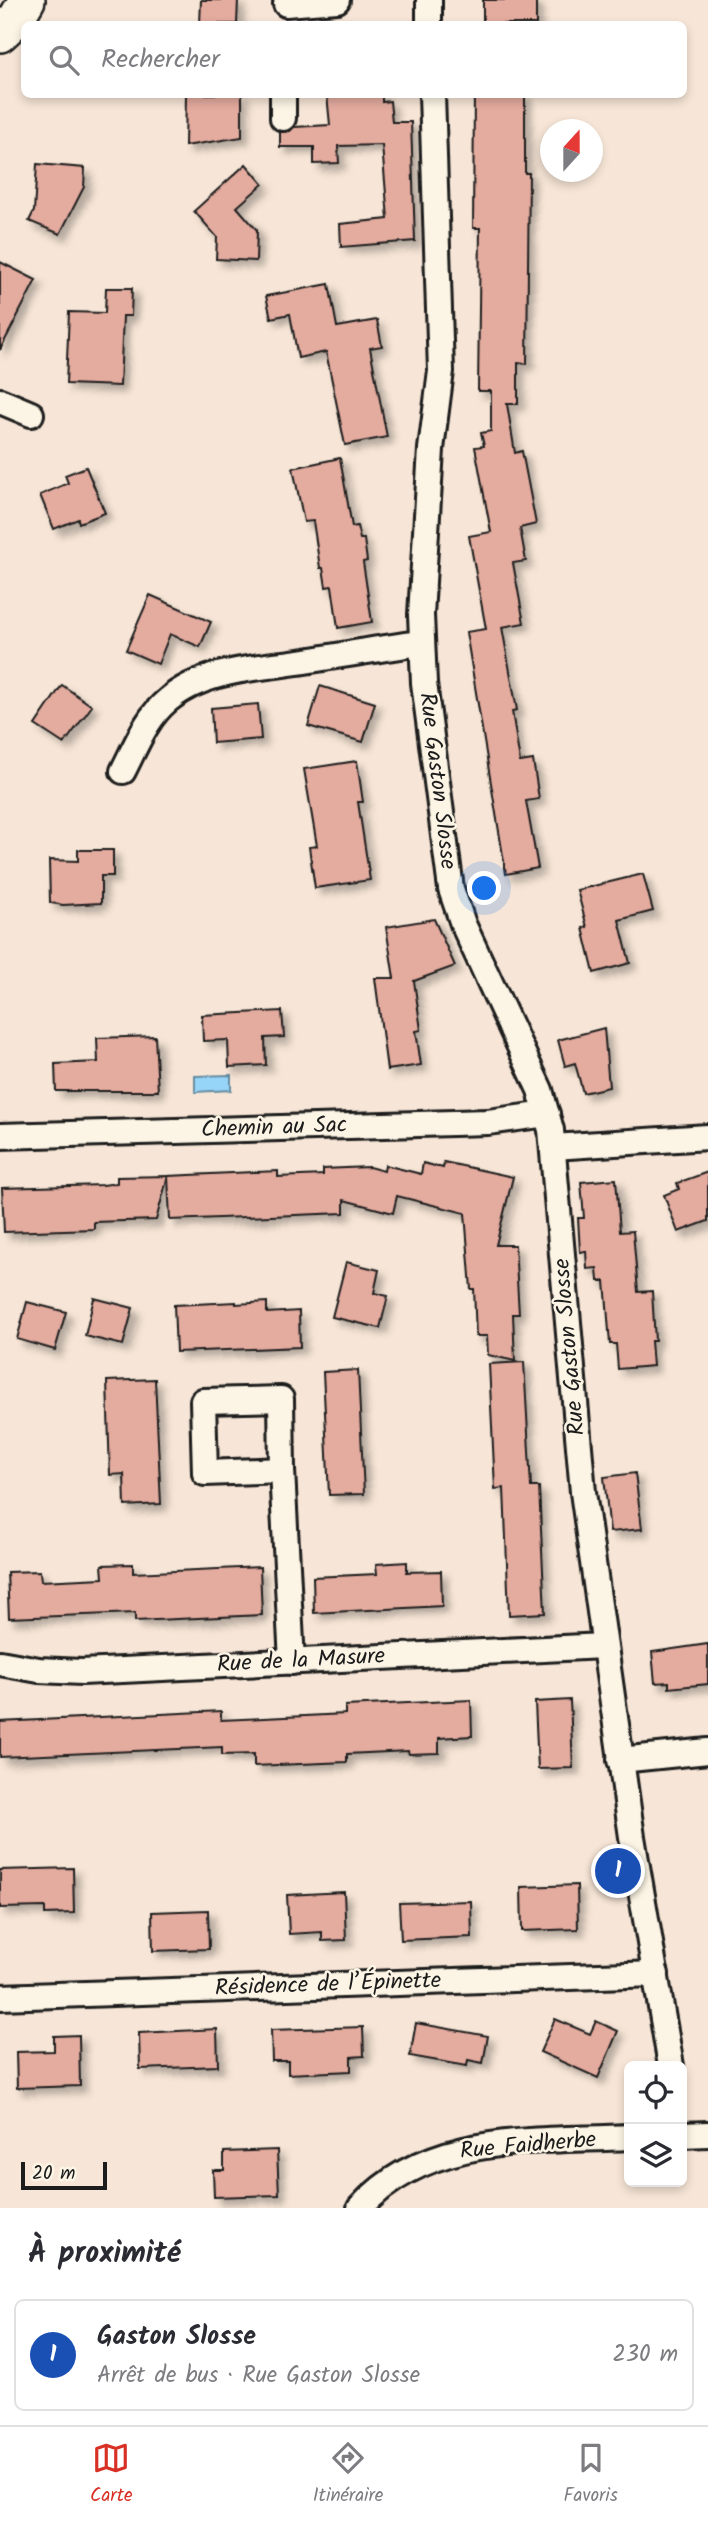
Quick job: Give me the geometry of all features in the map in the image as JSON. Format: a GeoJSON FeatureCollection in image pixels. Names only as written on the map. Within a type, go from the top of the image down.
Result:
{"type":"FeatureCollection","features":[{"type":"Feature","properties":{"kind":"street"},"geometry":{"type":"LineString","coordinates":[[0,34],[16,19],[27,0]]}},
{"type":"Feature","properties":{"kind":"street"},"geometry":{"type":"LineString","coordinates":[[286,10],[337,0]]}},
{"type":"Feature","properties":{"kind":"street"},"geometry":{"type":"LineString","coordinates":[[429,0],[429,21]]}},
{"type":"Feature","properties":{"kind":"street","name":"Rue Gaston Slosse"},"geometry":{"type":"LineString","coordinates":[[432,98],[441,371],[431,449],[421,643],[451,889],[463,924],[540,1090],[554,1147],[583,1492],[620,1760],[670,2061]]}},
{"type":"Feature","properties":{"kind":"street"},"geometry":{"type":"LineString","coordinates":[[0,401],[30,414]]}},
{"type":"Feature","properties":{"kind":"street"},"geometry":{"type":"LineString","coordinates":[[123,772],[142,733],[158,709],[176,693],[200,681],[232,672],[421,643]]}},
{"type":"Feature","properties":{"kind":"street","name":"Chemin au Sac"},"geometry":{"type":"LineString","coordinates":[[0,1136],[488,1122],[547,1114]]}},
{"type":"Feature","properties":{"kind":"street"},"geometry":{"type":"LineString","coordinates":[[554,1147],[708,1137]]}},
{"type":"Feature","properties":{"kind":"street"},"geometry":{"type":"LineString","coordinates":[[282,1471],[292,1662]]}},
{"type":"Feature","properties":{"kind":"street","name":"Rue de la Masure"},"geometry":{"type":"LineString","coordinates":[[0,1663],[39,1670],[82,1672],[603,1646]]}},
{"type":"Feature","properties":{"kind":"street"},"geometry":{"type":"LineString","coordinates":[[620,1760],[708,1751]]}},
{"type":"Feature","properties":{"kind":"street","name":"Résidence de l’Épinette"},"geometry":{"type":"LineString","coordinates":[[0,1997],[656,1974]]}},
{"type":"Feature","properties":{"kind":"street"},"geometry":{"type":"LineString","coordinates":[[687,2134],[708,2134]]}},
{"type":"Feature","properties":{"kind":"street","name":"Rue Faidherbe"},"geometry":{"type":"LineString","coordinates":[[360,2208],[383,2185],[400,2174],[428,2159],[466,2148],[624,2137]]}},
{"type":"Feature","properties":{"kind":"water"},"geometry":{"type":"Polygon","coordinates":[[[231,1075],[231,1090],[195,1092],[195,1076],[231,1075]]]}},
{"type":"Feature","properties":{"kind":"building"},"geometry":{"type":"Polygon","coordinates":[[[201,0],[238,0],[237,21],[200,21],[201,0]]]}},
{"type":"Feature","properties":{"kind":"building"},"geometry":{"type":"Polygon","coordinates":[[[483,0],[536,0],[536,21],[483,21],[483,0]]]}},
{"type":"Feature","properties":{"kind":"building"},"geometry":{"type":"Polygon","coordinates":[[[186,98],[242,98],[242,137],[185,146],[186,98]]]}},
{"type":"Feature","properties":{"kind":"building"},"geometry":{"type":"Polygon","coordinates":[[[327,98],[382,98],[382,102],[390,101],[392,122],[411,122],[415,241],[341,247],[340,224],[388,219],[382,145],[338,146],[339,163],[314,164],[314,147],[280,147],[280,132],[290,131],[294,127],[330,125],[327,98]]]}},
{"type":"Feature","properties":{"kind":"building"},"geometry":{"type":"Polygon","coordinates":[[[474,98],[525,98],[525,173],[529,173],[527,364],[518,363],[518,404],[507,404],[515,453],[522,451],[536,524],[520,528],[526,561],[513,563],[524,623],[502,627],[517,710],[512,711],[520,762],[533,760],[539,799],[526,801],[538,868],[506,874],[466,632],[486,629],[469,536],[491,532],[475,447],[484,446],[481,433],[491,431],[491,391],[478,391],[480,228],[473,228],[474,98]]]}},
{"type":"Feature","properties":{"kind":"building"},"geometry":{"type":"Polygon","coordinates":[[[37,164],[85,168],[84,187],[60,234],[29,221],[34,211],[37,164]]]}},
{"type":"Feature","properties":{"kind":"building"},"geometry":{"type":"Polygon","coordinates":[[[246,164],[263,184],[237,207],[257,230],[256,261],[216,259],[217,237],[194,211],[246,164]]]}},
{"type":"Feature","properties":{"kind":"building"},"geometry":{"type":"Polygon","coordinates":[[[0,262],[36,280],[0,350],[0,262]]]}},
{"type":"Feature","properties":{"kind":"building"},"geometry":{"type":"Polygon","coordinates":[[[329,284],[337,327],[377,320],[382,346],[370,348],[387,437],[345,445],[326,352],[298,358],[290,314],[271,318],[266,296],[329,284]]]}},
{"type":"Feature","properties":{"kind":"building"},"geometry":{"type":"Polygon","coordinates":[[[106,288],[132,288],[131,316],[123,316],[120,386],[66,384],[69,312],[105,313],[106,288]]]}},
{"type":"Feature","properties":{"kind":"building"},"geometry":{"type":"Polygon","coordinates":[[[340,458],[352,527],[357,526],[360,539],[364,539],[367,561],[363,562],[372,622],[338,628],[332,586],[326,587],[323,568],[320,568],[313,521],[304,522],[293,468],[340,458]]]}},
{"type":"Feature","properties":{"kind":"building"},"geometry":{"type":"Polygon","coordinates":[[[86,467],[105,513],[79,523],[78,519],[54,529],[40,495],[68,483],[65,475],[86,467]]]}},
{"type":"Feature","properties":{"kind":"building"},"geometry":{"type":"Polygon","coordinates":[[[150,595],[211,622],[200,647],[170,634],[158,664],[126,650],[150,595]]]}},
{"type":"Feature","properties":{"kind":"building"},"geometry":{"type":"Polygon","coordinates":[[[62,685],[92,706],[64,744],[35,725],[62,685]]]}},
{"type":"Feature","properties":{"kind":"building"},"geometry":{"type":"Polygon","coordinates":[[[320,686],[375,703],[363,742],[308,726],[320,686]]]}},
{"type":"Feature","properties":{"kind":"building"},"geometry":{"type":"Polygon","coordinates":[[[258,704],[261,739],[213,743],[211,708],[258,704]]]}},
{"type":"Feature","properties":{"kind":"building"},"geometry":{"type":"Polygon","coordinates":[[[357,761],[363,802],[358,802],[370,880],[315,888],[309,847],[317,846],[304,769],[357,761]]]}},
{"type":"Feature","properties":{"kind":"building"},"geometry":{"type":"Polygon","coordinates":[[[78,850],[113,850],[113,876],[101,876],[101,903],[50,903],[49,860],[78,861],[78,850]]]}},
{"type":"Feature","properties":{"kind":"building"},"geometry":{"type":"Polygon","coordinates":[[[643,874],[653,911],[619,920],[630,963],[594,973],[583,928],[587,927],[577,890],[643,874]]]}},
{"type":"Feature","properties":{"kind":"building"},"geometry":{"type":"Polygon","coordinates":[[[434,919],[455,966],[414,981],[421,1030],[416,1031],[421,1065],[387,1070],[375,978],[394,978],[386,927],[434,919]]]}},
{"type":"Feature","properties":{"kind":"building"},"geometry":{"type":"Polygon","coordinates":[[[282,1011],[284,1037],[265,1038],[266,1065],[229,1067],[228,1040],[203,1041],[202,1015],[282,1011]]]}},
{"type":"Feature","properties":{"kind":"building"},"geometry":{"type":"Polygon","coordinates":[[[604,1028],[609,1087],[583,1093],[575,1063],[565,1066],[558,1040],[604,1028]]]}},
{"type":"Feature","properties":{"kind":"building"},"geometry":{"type":"Polygon","coordinates":[[[155,1036],[158,1091],[56,1091],[55,1064],[98,1062],[97,1038],[155,1036]]]}},
{"type":"Feature","properties":{"kind":"building"},"geometry":{"type":"Polygon","coordinates":[[[444,1162],[513,1177],[496,1245],[515,1245],[519,1314],[513,1314],[515,1361],[488,1355],[487,1336],[476,1336],[474,1289],[471,1289],[465,1213],[397,1196],[393,1213],[344,1200],[344,1213],[170,1220],[168,1176],[278,1171],[278,1177],[323,1175],[323,1169],[369,1167],[384,1171],[385,1165],[421,1174],[423,1163],[443,1168],[444,1162]]]}},
{"type":"Feature","properties":{"kind":"building"},"geometry":{"type":"Polygon","coordinates":[[[708,1172],[708,1221],[678,1232],[664,1195],[679,1189],[677,1183],[708,1172]]]}},
{"type":"Feature","properties":{"kind":"building"},"geometry":{"type":"Polygon","coordinates":[[[168,1176],[156,1220],[94,1222],[94,1229],[4,1232],[2,1188],[103,1185],[117,1183],[117,1177],[168,1176]]]}},
{"type":"Feature","properties":{"kind":"building"},"geometry":{"type":"Polygon","coordinates":[[[616,1179],[620,1232],[633,1231],[638,1292],[652,1291],[655,1341],[651,1341],[653,1366],[618,1369],[616,1344],[610,1344],[605,1281],[598,1281],[597,1268],[587,1269],[586,1251],[580,1252],[578,1218],[584,1218],[581,1182],[616,1179]]]}},
{"type":"Feature","properties":{"kind":"building"},"geometry":{"type":"Polygon","coordinates":[[[346,1262],[379,1270],[374,1293],[388,1296],[380,1328],[332,1317],[346,1262]]]}},
{"type":"Feature","properties":{"kind":"building"},"geometry":{"type":"Polygon","coordinates":[[[94,1298],[133,1308],[123,1345],[85,1336],[94,1298]]]}},
{"type":"Feature","properties":{"kind":"building"},"geometry":{"type":"Polygon","coordinates":[[[27,1302],[66,1312],[55,1350],[17,1339],[27,1302]]]}},
{"type":"Feature","properties":{"kind":"building"},"geometry":{"type":"Polygon","coordinates":[[[267,1302],[267,1313],[299,1311],[300,1347],[176,1352],[174,1305],[267,1302]]]}},
{"type":"Feature","properties":{"kind":"building"},"geometry":{"type":"Polygon","coordinates":[[[524,1362],[531,1487],[539,1487],[545,1613],[509,1615],[504,1488],[495,1489],[489,1364],[524,1362]]]}},
{"type":"Feature","properties":{"kind":"building"},"geometry":{"type":"Polygon","coordinates":[[[358,1370],[364,1494],[329,1495],[323,1372],[358,1370]]]}},
{"type":"Feature","properties":{"kind":"building"},"geometry":{"type":"Polygon","coordinates":[[[155,1379],[161,1504],[125,1506],[124,1474],[110,1475],[107,1381],[155,1379]]]}},
{"type":"Feature","properties":{"kind":"building"},"geometry":{"type":"Polygon","coordinates":[[[635,1473],[642,1529],[610,1532],[604,1477],[635,1473]]]}},
{"type":"Feature","properties":{"kind":"building"},"geometry":{"type":"Polygon","coordinates":[[[407,1562],[407,1572],[441,1571],[442,1606],[314,1613],[313,1577],[377,1574],[376,1564],[407,1562]]]}},
{"type":"Feature","properties":{"kind":"building"},"geometry":{"type":"Polygon","coordinates":[[[133,1564],[133,1573],[260,1567],[262,1615],[135,1621],[135,1613],[9,1618],[7,1572],[40,1571],[41,1581],[103,1578],[102,1565],[133,1564]]]}},
{"type":"Feature","properties":{"kind":"building"},"geometry":{"type":"Polygon","coordinates":[[[708,1644],[708,1684],[669,1688],[669,1682],[655,1683],[652,1652],[708,1644]]]}},
{"type":"Feature","properties":{"kind":"building"},"geometry":{"type":"Polygon","coordinates":[[[471,1700],[472,1736],[439,1738],[439,1753],[409,1754],[408,1751],[347,1754],[347,1762],[254,1766],[254,1754],[222,1755],[222,1747],[0,1757],[0,1722],[221,1711],[221,1720],[345,1714],[345,1706],[471,1700]]]}},
{"type":"Feature","properties":{"kind":"building"},"geometry":{"type":"Polygon","coordinates":[[[570,1700],[573,1768],[538,1769],[535,1702],[570,1700]]]}},
{"type":"Feature","properties":{"kind":"building"},"geometry":{"type":"Polygon","coordinates":[[[73,1868],[74,1913],[45,1914],[45,1907],[0,1908],[0,1870],[73,1868]]]}},
{"type":"Feature","properties":{"kind":"building"},"geometry":{"type":"Polygon","coordinates":[[[577,1885],[578,1929],[522,1931],[521,1887],[577,1885]]]}},
{"type":"Feature","properties":{"kind":"building"},"geometry":{"type":"Polygon","coordinates":[[[344,1892],[346,1940],[322,1941],[322,1932],[289,1934],[287,1895],[344,1892]]]}},
{"type":"Feature","properties":{"kind":"building"},"geometry":{"type":"Polygon","coordinates":[[[471,1901],[472,1937],[401,1940],[399,1903],[471,1901]]]}},
{"type":"Feature","properties":{"kind":"building"},"geometry":{"type":"Polygon","coordinates":[[[208,1910],[209,1949],[153,1951],[152,1912],[208,1910]]]}},
{"type":"Feature","properties":{"kind":"building"},"geometry":{"type":"Polygon","coordinates":[[[555,2019],[590,2034],[596,2021],[618,2031],[598,2078],[540,2052],[555,2019]]]}},
{"type":"Feature","properties":{"kind":"building"},"geometry":{"type":"Polygon","coordinates":[[[416,2023],[488,2036],[483,2063],[468,2060],[467,2066],[410,2056],[416,2023]]]}},
{"type":"Feature","properties":{"kind":"building"},"geometry":{"type":"Polygon","coordinates":[[[363,2027],[364,2056],[351,2057],[351,2071],[288,2074],[288,2061],[272,2061],[271,2030],[363,2027]]]}},
{"type":"Feature","properties":{"kind":"building"},"geometry":{"type":"Polygon","coordinates":[[[217,2029],[218,2066],[140,2069],[139,2033],[217,2029]]]}},
{"type":"Feature","properties":{"kind":"building"},"geometry":{"type":"Polygon","coordinates":[[[79,2035],[80,2086],[17,2088],[16,2052],[54,2051],[54,2036],[79,2035]]]}},
{"type":"Feature","properties":{"kind":"building"},"geometry":{"type":"Polygon","coordinates":[[[277,2150],[279,2195],[214,2197],[213,2170],[224,2170],[224,2152],[277,2150]]]}},
{"type":"Feature","properties":{"kind":"place","name":"Gaston Slosse"},"geometry":{"type":"Point","coordinates":[618,1871]}}]}
